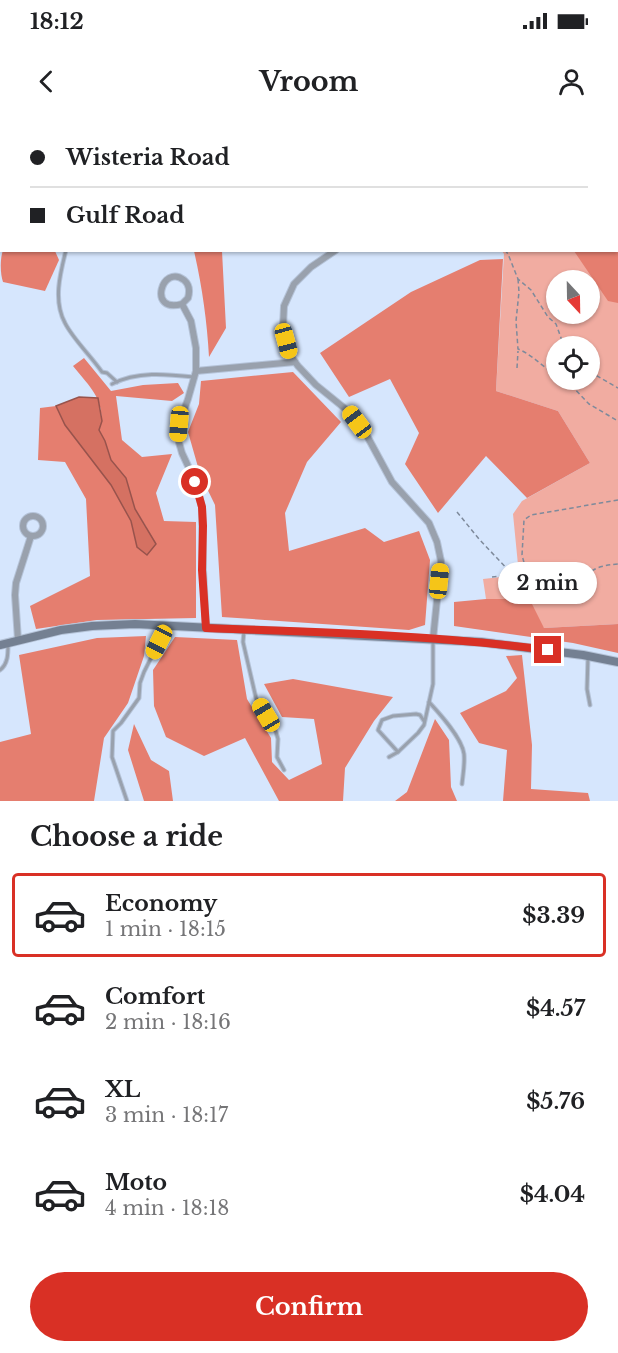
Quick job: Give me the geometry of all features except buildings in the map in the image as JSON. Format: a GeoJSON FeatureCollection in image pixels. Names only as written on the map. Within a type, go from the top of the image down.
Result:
{"type":"FeatureCollection","features":[{"type":"Feature","properties":{"kind":"street"},"geometry":{"type":"LineString","coordinates":[[333,252],[311,267],[294,284],[284,306],[283,327],[290,355],[316,385],[348,411],[366,434],[392,482],[429,523],[437,542],[441,561],[433,639]]}},
{"type":"Feature","properties":{"kind":"street"},"geometry":{"type":"LineString","coordinates":[[169,278],[179,278],[187,282],[188,298],[182,304],[176,306],[169,304],[162,298],[163,284],[169,278]]}},
{"type":"Feature","properties":{"kind":"street"},"geometry":{"type":"LineString","coordinates":[[182,304],[191,321],[196,348],[195,374],[179,424],[177,439],[195,482],[202,507],[202,570],[206,628]]}},
{"type":"Feature","properties":{"kind":"street"},"geometry":{"type":"LineString","coordinates":[[195,374],[295,362]]}},
{"type":"Feature","properties":{"kind":"street"},"geometry":{"type":"LineString","coordinates":[[18,640],[16,583],[31,537]]}},
{"type":"Feature","properties":{"kind":"street"},"geometry":{"type":"LineString","coordinates":[[4,644],[61,630],[135,624],[515,645],[618,662]]}},
{"type":"Feature","properties":{"kind":"lane"},"geometry":{"type":"LineString","coordinates":[[66,252],[58,295],[61,314],[65,324],[102,372],[107,373],[114,383],[122,379],[152,374],[195,374]]}},
{"type":"Feature","properties":{"kind":"lane"},"geometry":{"type":"LineString","coordinates":[[127,801],[112,757],[113,731],[139,698],[140,683],[165,625]]}},
{"type":"Feature","properties":{"kind":"lane"},"geometry":{"type":"LineString","coordinates":[[244,629],[243,642],[256,698],[276,732],[277,757],[285,770]]}},
{"type":"Feature","properties":{"kind":"lane"},"geometry":{"type":"LineString","coordinates":[[389,757],[418,734],[424,721],[433,684],[433,639]]}},
{"type":"Feature","properties":{"kind":"lane"},"geometry":{"type":"LineString","coordinates":[[0,670],[4,667],[8,657],[4,644]]}},
{"type":"Feature","properties":{"kind":"lane"},"geometry":{"type":"LineString","coordinates":[[588,656],[587,689],[590,705]]}},
{"type":"Feature","properties":{"kind":"lane"},"geometry":{"type":"LineString","coordinates":[[429,702],[445,720],[464,751],[462,784]]}},
{"type":"Feature","properties":{"kind":"lane"},"geometry":{"type":"LineString","coordinates":[[398,752],[378,730],[382,720],[393,716],[416,714],[427,708]]}},
{"type":"Feature","properties":{"kind":"lane"},"geometry":{"type":"LineString","coordinates":[[416,714],[420,715],[424,721]]}},
{"type":"Feature","properties":{"kind":"path"},"geometry":{"type":"LineString","coordinates":[[506,252],[518,279],[517,368]]}},
{"type":"Feature","properties":{"kind":"path"},"geometry":{"type":"LineString","coordinates":[[518,279],[531,290],[556,324],[560,336]]}},
{"type":"Feature","properties":{"kind":"path"},"geometry":{"type":"LineString","coordinates":[[518,349],[528,353],[546,368]]}},
{"type":"Feature","properties":{"kind":"path"},"geometry":{"type":"LineString","coordinates":[[600,378],[618,388]]}},
{"type":"Feature","properties":{"kind":"path"},"geometry":{"type":"LineString","coordinates":[[576,390],[589,404],[618,421]]}},
{"type":"Feature","properties":{"kind":"path"},"geometry":{"type":"LineString","coordinates":[[618,500],[531,514],[524,520],[522,555],[527,574],[557,599],[566,601],[574,595],[595,568],[618,564]]}},
{"type":"Feature","properties":{"kind":"path"},"geometry":{"type":"LineString","coordinates":[[457,512],[515,575]]}},
{"type":"Feature","properties":{"kind":"path"},"geometry":{"type":"LineString","coordinates":[[492,577],[527,574]]}},
{"type":"Feature","properties":{"kind":"shaded area"},"geometry":{"type":"Polygon","coordinates":[[[2,252],[55,252],[59,260],[45,291],[3,282],[2,252]]]}},
{"type":"Feature","properties":{"kind":"shaded area"},"geometry":{"type":"Polygon","coordinates":[[[194,252],[222,252],[226,328],[209,357],[204,304],[194,252]]]}},
{"type":"Feature","properties":{"kind":"shaded area"},"geometry":{"type":"Polygon","coordinates":[[[503,252],[618,252],[618,624],[544,628],[508,599],[486,599],[483,579],[519,575],[513,514],[522,501],[590,463],[558,411],[496,391],[503,252]]]}},
{"type":"Feature","properties":{"kind":"shaded area"},"geometry":{"type":"Polygon","coordinates":[[[575,252],[618,252],[618,303],[608,301],[600,289],[600,270],[587,270],[575,252]]]}},
{"type":"Feature","properties":{"kind":"shaded area"},"geometry":{"type":"Polygon","coordinates":[[[503,259],[496,391],[558,411],[590,463],[527,498],[486,456],[438,513],[405,464],[419,433],[390,379],[349,397],[320,353],[411,292],[480,260],[503,259]]]}},
{"type":"Feature","properties":{"kind":"shaded area"},"geometry":{"type":"Polygon","coordinates":[[[84,358],[111,391],[143,385],[178,383],[184,393],[172,401],[116,396],[122,440],[142,457],[172,454],[156,493],[164,521],[196,522],[196,618],[97,620],[36,629],[30,606],[90,576],[86,499],[65,462],[38,460],[40,408],[56,406],[65,425],[111,485],[131,521],[137,547],[147,528],[135,509],[126,478],[111,460],[99,430],[101,411],[99,403],[91,388],[73,366],[84,358]]]}},
{"type":"Feature","properties":{"kind":"shaded area"},"geometry":{"type":"Polygon","coordinates":[[[293,372],[341,422],[307,462],[285,513],[289,551],[365,528],[384,542],[419,531],[430,560],[425,625],[409,630],[222,617],[215,505],[200,474],[188,432],[199,404],[201,381],[293,372]]]}},
{"type":"Feature","properties":{"kind":"shaded area"},"geometry":{"type":"Polygon","coordinates":[[[79,397],[98,398],[102,421],[99,430],[111,460],[126,478],[135,509],[156,544],[147,555],[137,547],[131,521],[111,485],[65,425],[56,406],[79,397]]]}},
{"type":"Feature","properties":{"kind":"shaded area"},"geometry":{"type":"Polygon","coordinates":[[[486,599],[531,602],[544,628],[618,624],[618,653],[573,643],[454,626],[454,602],[486,599]]]}},
{"type":"Feature","properties":{"kind":"shaded area"},"geometry":{"type":"Polygon","coordinates":[[[146,636],[144,656],[128,703],[104,738],[94,801],[0,801],[0,742],[31,734],[19,655],[97,638],[146,636]]]}},
{"type":"Feature","properties":{"kind":"shaded area"},"geometry":{"type":"Polygon","coordinates":[[[175,637],[237,640],[247,699],[271,738],[272,762],[289,780],[322,764],[314,719],[282,717],[264,684],[293,679],[393,697],[374,721],[345,768],[343,801],[279,801],[245,738],[204,756],[166,737],[154,706],[153,670],[175,637]]]}},
{"type":"Feature","properties":{"kind":"shaded area"},"geometry":{"type":"Polygon","coordinates":[[[522,655],[532,745],[531,789],[588,793],[590,801],[503,801],[507,750],[479,743],[460,713],[506,691],[517,678],[506,656],[522,655]]]}},
{"type":"Feature","properties":{"kind":"shaded area"},"geometry":{"type":"Polygon","coordinates":[[[435,719],[449,740],[451,787],[457,801],[395,801],[407,792],[435,719]]]}},
{"type":"Feature","properties":{"kind":"shaded area"},"geometry":{"type":"Polygon","coordinates":[[[134,724],[151,760],[169,771],[173,801],[144,801],[128,750],[134,724]]]}},
{"type":"Feature","properties":{"kind":"route"},"geometry":{"type":"LineString","coordinates":[[195,482],[202,507],[202,570],[206,628],[481,642],[548,650]]}}]}
